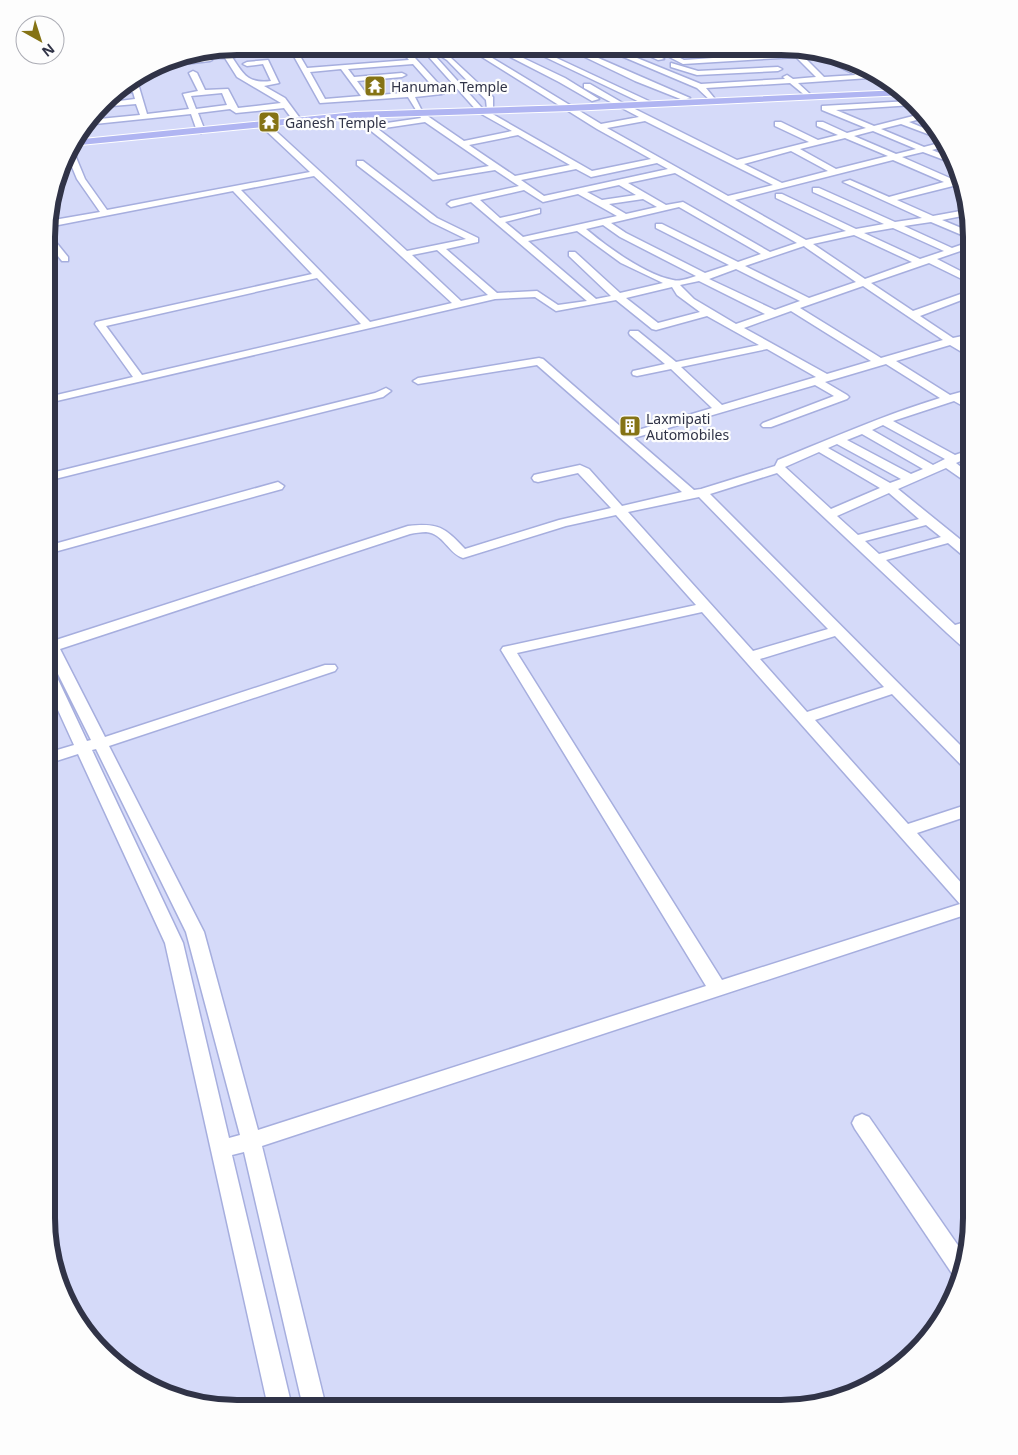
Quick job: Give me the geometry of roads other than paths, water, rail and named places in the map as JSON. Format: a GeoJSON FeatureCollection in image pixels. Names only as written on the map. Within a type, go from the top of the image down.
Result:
{"type":"FeatureCollection","features":[{"type":"Feature","properties":{"kind":"main road"},"geometry":{"type":"LineString","coordinates":[[569,108],[620,105],[647,98],[662,102],[687,99],[711,100],[891,92]]}},
{"type":"Feature","properties":{"kind":"main road"},"geometry":{"type":"LineString","coordinates":[[82,142],[355,115],[421,113],[483,108],[569,108],[892,93]]}},
{"type":"Feature","properties":{"kind":"street"},"geometry":{"type":"LineString","coordinates":[[228,55],[240,75],[282,100],[298,121]]}},
{"type":"Feature","properties":{"kind":"street"},"geometry":{"type":"LineString","coordinates":[[296,55],[323,101],[442,92],[408,55]]}},
{"type":"Feature","properties":{"kind":"street"},"geometry":{"type":"LineString","coordinates":[[305,70],[344,68],[368,55]]}},
{"type":"Feature","properties":{"kind":"street"},"geometry":{"type":"LineString","coordinates":[[376,55],[415,62]]}},
{"type":"Feature","properties":{"kind":"street"},"geometry":{"type":"LineString","coordinates":[[431,55],[483,108],[591,174],[658,160]]}},
{"type":"Feature","properties":{"kind":"street"},"geometry":{"type":"LineString","coordinates":[[443,55],[490,99],[483,108]]}},
{"type":"Feature","properties":{"kind":"street"},"geometry":{"type":"LineString","coordinates":[[482,55],[600,127],[805,243],[963,349]]}},
{"type":"Feature","properties":{"kind":"street"},"geometry":{"type":"LineString","coordinates":[[510,55],[559,79],[604,105]]}},
{"type":"Feature","properties":{"kind":"street"},"geometry":{"type":"LineString","coordinates":[[525,55],[570,76]]}},
{"type":"Feature","properties":{"kind":"street"},"geometry":{"type":"LineString","coordinates":[[549,55],[639,88]]}},
{"type":"Feature","properties":{"kind":"street"},"geometry":{"type":"LineString","coordinates":[[561,55],[581,67],[647,98]]}},
{"type":"Feature","properties":{"kind":"street"},"geometry":{"type":"LineString","coordinates":[[559,79],[570,76],[593,55]]}},
{"type":"Feature","properties":{"kind":"street"},"geometry":{"type":"LineString","coordinates":[[606,55],[679,88],[676,89],[687,99]]}},
{"type":"Feature","properties":{"kind":"street"},"geometry":{"type":"LineString","coordinates":[[609,55],[700,86],[867,77]]}},
{"type":"Feature","properties":{"kind":"street"},"geometry":{"type":"LineString","coordinates":[[652,55],[661,59],[656,60],[698,73],[778,69]]}},
{"type":"Feature","properties":{"kind":"street"},"geometry":{"type":"LineString","coordinates":[[668,55],[683,62],[746,55]]}},
{"type":"Feature","properties":{"kind":"street"},"geometry":{"type":"LineString","coordinates":[[765,55],[807,95]]}},
{"type":"Feature","properties":{"kind":"street"},"geometry":{"type":"LineString","coordinates":[[799,56],[822,79]]}},
{"type":"Feature","properties":{"kind":"street"},"geometry":{"type":"LineString","coordinates":[[736,57],[760,82]]}},
{"type":"Feature","properties":{"kind":"street"},"geometry":{"type":"LineString","coordinates":[[186,62],[208,60]]}},
{"type":"Feature","properties":{"kind":"street"},"geometry":{"type":"LineString","coordinates":[[708,60],[732,84]]}},
{"type":"Feature","properties":{"kind":"street"},"geometry":{"type":"LineString","coordinates":[[233,65],[265,62],[275,83],[257,85]]}},
{"type":"Feature","properties":{"kind":"street"},"geometry":{"type":"LineString","coordinates":[[846,67],[863,77]]}},
{"type":"Feature","properties":{"kind":"street"},"geometry":{"type":"LineString","coordinates":[[344,68],[366,98]]}},
{"type":"Feature","properties":{"kind":"street"},"geometry":{"type":"LineString","coordinates":[[193,73],[203,93]]}},
{"type":"Feature","properties":{"kind":"street"},"geometry":{"type":"LineString","coordinates":[[353,79],[402,75]]}},
{"type":"Feature","properties":{"kind":"street"},"geometry":{"type":"LineString","coordinates":[[587,86],[620,105],[782,186]]}},
{"type":"Feature","properties":{"kind":"street"},"geometry":{"type":"LineString","coordinates":[[700,86],[711,100]]}},
{"type":"Feature","properties":{"kind":"street"},"geometry":{"type":"LineString","coordinates":[[129,91],[136,90],[144,117]]}},
{"type":"Feature","properties":{"kind":"street"},"geometry":{"type":"LineString","coordinates":[[201,131],[187,94],[225,91],[232,107],[236,111],[286,105]]}},
{"type":"Feature","properties":{"kind":"street"},"geometry":{"type":"LineString","coordinates":[[410,95],[421,113],[543,199],[676,170]]}},
{"type":"Feature","properties":{"kind":"street"},"geometry":{"type":"LineString","coordinates":[[876,95],[888,104]]}},
{"type":"Feature","properties":{"kind":"street"},"geometry":{"type":"LineString","coordinates":[[112,105],[140,101]]}},
{"type":"Feature","properties":{"kind":"street"},"geometry":{"type":"LineString","coordinates":[[898,104],[911,109]]}},
{"type":"Feature","properties":{"kind":"street"},"geometry":{"type":"LineString","coordinates":[[905,104],[825,108],[945,158]]}},
{"type":"Feature","properties":{"kind":"street"},"geometry":{"type":"LineString","coordinates":[[864,106],[930,133]]}},
{"type":"Feature","properties":{"kind":"street"},"geometry":{"type":"LineString","coordinates":[[96,122],[232,107]]}},
{"type":"Feature","properties":{"kind":"street"},"geometry":{"type":"LineString","coordinates":[[372,128],[421,113]]}},
{"type":"Feature","properties":{"kind":"street"},"geometry":{"type":"LineString","coordinates":[[103,114],[104,121]]}},
{"type":"Feature","properties":{"kind":"street"},"geometry":{"type":"LineString","coordinates":[[355,115],[436,178],[496,167]]}},
{"type":"Feature","properties":{"kind":"street"},"geometry":{"type":"LineString","coordinates":[[736,163],[918,117]]}},
{"type":"Feature","properties":{"kind":"street"},"geometry":{"type":"LineString","coordinates":[[130,118],[137,137]]}},
{"type":"Feature","properties":{"kind":"street"},"geometry":{"type":"LineString","coordinates":[[600,127],[646,118]]}},
{"type":"Feature","properties":{"kind":"street"},"geometry":{"type":"LineString","coordinates":[[778,124],[818,143]]}},
{"type":"Feature","properties":{"kind":"street"},"geometry":{"type":"LineString","coordinates":[[820,124],[954,181]]}},
{"type":"Feature","properties":{"kind":"street"},"geometry":{"type":"LineString","coordinates":[[264,125],[459,304]]}},
{"type":"Feature","properties":{"kind":"street"},"geometry":{"type":"LineString","coordinates":[[463,144],[522,132]]}},
{"type":"Feature","properties":{"kind":"street"},"geometry":{"type":"LineString","coordinates":[[727,199],[939,146]]}},
{"type":"Feature","properties":{"kind":"street"},"geometry":{"type":"LineString","coordinates":[[792,149],[836,172]]}},
{"type":"Feature","properties":{"kind":"street"},"geometry":{"type":"LineString","coordinates":[[73,159],[81,179],[105,213]]}},
{"type":"Feature","properties":{"kind":"street"},"geometry":{"type":"LineString","coordinates":[[360,163],[434,220],[475,240],[405,254]]}},
{"type":"Feature","properties":{"kind":"street"},"geometry":{"type":"LineString","coordinates":[[514,179],[578,166]]}},
{"type":"Feature","properties":{"kind":"street"},"geometry":{"type":"LineString","coordinates":[[55,223],[316,173]]}},
{"type":"Feature","properties":{"kind":"street"},"geometry":{"type":"LineString","coordinates":[[889,200],[954,181]]}},
{"type":"Feature","properties":{"kind":"street"},"geometry":{"type":"LineString","coordinates":[[620,182],[665,208]]}},
{"type":"Feature","properties":{"kind":"street"},"geometry":{"type":"LineString","coordinates":[[847,182],[963,232]]}},
{"type":"Feature","properties":{"kind":"street"},"geometry":{"type":"LineString","coordinates":[[451,204],[527,187]]}},
{"type":"Feature","properties":{"kind":"street"},"geometry":{"type":"LineString","coordinates":[[236,188],[367,326]]}},
{"type":"Feature","properties":{"kind":"street"},"geometry":{"type":"LineString","coordinates":[[816,190],[952,251]]}},
{"type":"Feature","properties":{"kind":"street"},"geometry":{"type":"LineString","coordinates":[[579,191],[625,217]]}},
{"type":"Feature","properties":{"kind":"street"},"geometry":{"type":"LineString","coordinates":[[600,203],[644,196]]}},
{"type":"Feature","properties":{"kind":"street"},"geometry":{"type":"LineString","coordinates":[[779,196],[919,262]]}},
{"type":"Feature","properties":{"kind":"street"},"geometry":{"type":"LineString","coordinates":[[473,199],[594,302]]}},
{"type":"Feature","properties":{"kind":"street"},"geometry":{"type":"LineString","coordinates":[[521,240],[680,204],[769,255]]}},
{"type":"Feature","properties":{"kind":"street"},"geometry":{"type":"LineString","coordinates":[[498,221],[537,211]]}},
{"type":"Feature","properties":{"kind":"street"},"geometry":{"type":"LineString","coordinates":[[55,398],[495,296],[537,294],[556,308],[594,302],[703,277],[805,243],[853,232],[961,214]]}},
{"type":"Feature","properties":{"kind":"street"},"geometry":{"type":"LineString","coordinates":[[604,222],[623,235],[774,314]]}},
{"type":"Feature","properties":{"kind":"street"},"geometry":{"type":"LineString","coordinates":[[659,226],[809,302]]}},
{"type":"Feature","properties":{"kind":"street"},"geometry":{"type":"LineString","coordinates":[[579,228],[594,241],[654,278],[674,284],[677,290],[708,313],[769,346],[820,379],[843,397],[767,425]]}},
{"type":"Feature","properties":{"kind":"street"},"geometry":{"type":"LineString","coordinates":[[645,246],[677,236]]}},
{"type":"Feature","properties":{"kind":"street"},"geometry":{"type":"LineString","coordinates":[[55,247],[65,259]]}},
{"type":"Feature","properties":{"kind":"street"},"geometry":{"type":"LineString","coordinates":[[438,247],[495,296]]}},
{"type":"Feature","properties":{"kind":"street"},"geometry":{"type":"LineString","coordinates":[[737,327],[963,247]]}},
{"type":"Feature","properties":{"kind":"street"},"geometry":{"type":"LineString","coordinates":[[572,254],[618,297],[656,327],[708,313]]}},
{"type":"Feature","properties":{"kind":"street"},"geometry":{"type":"LineString","coordinates":[[930,259],[963,276]]}},
{"type":"Feature","properties":{"kind":"street"},"geometry":{"type":"LineString","coordinates":[[140,379],[100,324],[319,276]]}},
{"type":"Feature","properties":{"kind":"street"},"geometry":{"type":"LineString","coordinates":[[912,315],[963,296]]}},
{"type":"Feature","properties":{"kind":"street"},"geometry":{"type":"LineString","coordinates":[[792,308],[883,361],[963,403]]}},
{"type":"Feature","properties":{"kind":"street"},"geometry":{"type":"LineString","coordinates":[[634,333],[673,365],[720,409]]}},
{"type":"Feature","properties":{"kind":"street"},"geometry":{"type":"LineString","coordinates":[[626,437],[963,339]]}},
{"type":"Feature","properties":{"kind":"street"},"geometry":{"type":"LineString","coordinates":[[637,373],[769,346]]}},
{"type":"Feature","properties":{"kind":"street"},"geometry":{"type":"LineString","coordinates":[[418,381],[539,362],[626,437],[697,494],[838,631],[963,757]]}},
{"type":"Feature","properties":{"kind":"street"},"geometry":{"type":"LineString","coordinates":[[55,476],[379,395],[386,391]]}},
{"type":"Feature","properties":{"kind":"street"},"geometry":{"type":"LineString","coordinates":[[55,642],[408,530],[430,528],[445,536],[463,554],[562,523],[697,494],[779,468],[782,463],[818,447],[840,441],[884,420],[927,404],[963,395]]}},
{"type":"Feature","properties":{"kind":"street"},"geometry":{"type":"LineString","coordinates":[[884,420],[951,462],[963,473]]}},
{"type":"Feature","properties":{"kind":"street"},"geometry":{"type":"LineString","coordinates":[[862,429],[933,470]]}},
{"type":"Feature","properties":{"kind":"street"},"geometry":{"type":"LineString","coordinates":[[840,441],[910,478]]}},
{"type":"Feature","properties":{"kind":"street"},"geometry":{"type":"LineString","coordinates":[[818,447],[890,488],[963,549]]}},
{"type":"Feature","properties":{"kind":"street"},"geometry":{"type":"LineString","coordinates":[[828,515],[963,456]]}},
{"type":"Feature","properties":{"kind":"street"},"geometry":{"type":"LineString","coordinates":[[779,468],[963,640]]}},
{"type":"Feature","properties":{"kind":"street"},"geometry":{"type":"LineString","coordinates":[[538,478],[580,469],[619,510],[963,896]]}},
{"type":"Feature","properties":{"kind":"street"},"geometry":{"type":"LineString","coordinates":[[55,548],[278,486]]}},
{"type":"Feature","properties":{"kind":"street"},"geometry":{"type":"LineString","coordinates":[[855,540],[929,520]]}},
{"type":"Feature","properties":{"kind":"street"},"geometry":{"type":"LineString","coordinates":[[876,559],[950,538]]}},
{"type":"Feature","properties":{"kind":"street"},"geometry":{"type":"LineString","coordinates":[[706,607],[508,650],[718,989]]}},
{"type":"Feature","properties":{"kind":"street"},"geometry":{"type":"LineString","coordinates":[[952,630],[963,627]]}},
{"type":"Feature","properties":{"kind":"street"},"geometry":{"type":"LineString","coordinates":[[750,657],[838,631]]}},
{"type":"Feature","properties":{"kind":"street"},"geometry":{"type":"LineString","coordinates":[[55,658],[91,745],[143,884],[174,943],[278,1400]]}},
{"type":"Feature","properties":{"kind":"street"},"geometry":{"type":"LineString","coordinates":[[55,756],[124,737],[330,668]]}},
{"type":"Feature","properties":{"kind":"street"},"geometry":{"type":"LineString","coordinates":[[55,684],[91,745],[195,932],[251,1141],[313,1400]]}},
{"type":"Feature","properties":{"kind":"street"},"geometry":{"type":"LineString","coordinates":[[805,718],[895,688]]}},
{"type":"Feature","properties":{"kind":"street"},"geometry":{"type":"LineString","coordinates":[[906,831],[963,812]]}},
{"type":"Feature","properties":{"kind":"street"},"geometry":{"type":"LineString","coordinates":[[220,1149],[251,1141],[963,909]]}},
{"type":"Feature","properties":{"kind":"street"},"geometry":{"type":"LineString","coordinates":[[862,1123],[958,1263]]}},
{"type":"Feature","properties":{"kind":"place","name":"Hanuman Temple"},"geometry":{"type":"Point","coordinates":[375,86]}},
{"type":"Feature","properties":{"kind":"place","name":"Ganesh Temple"},"geometry":{"type":"Point","coordinates":[269,122]}},
{"type":"Feature","properties":{"kind":"place","name":"Laxmipati Automobiles"},"geometry":{"type":"Point","coordinates":[630,426]}}]}
